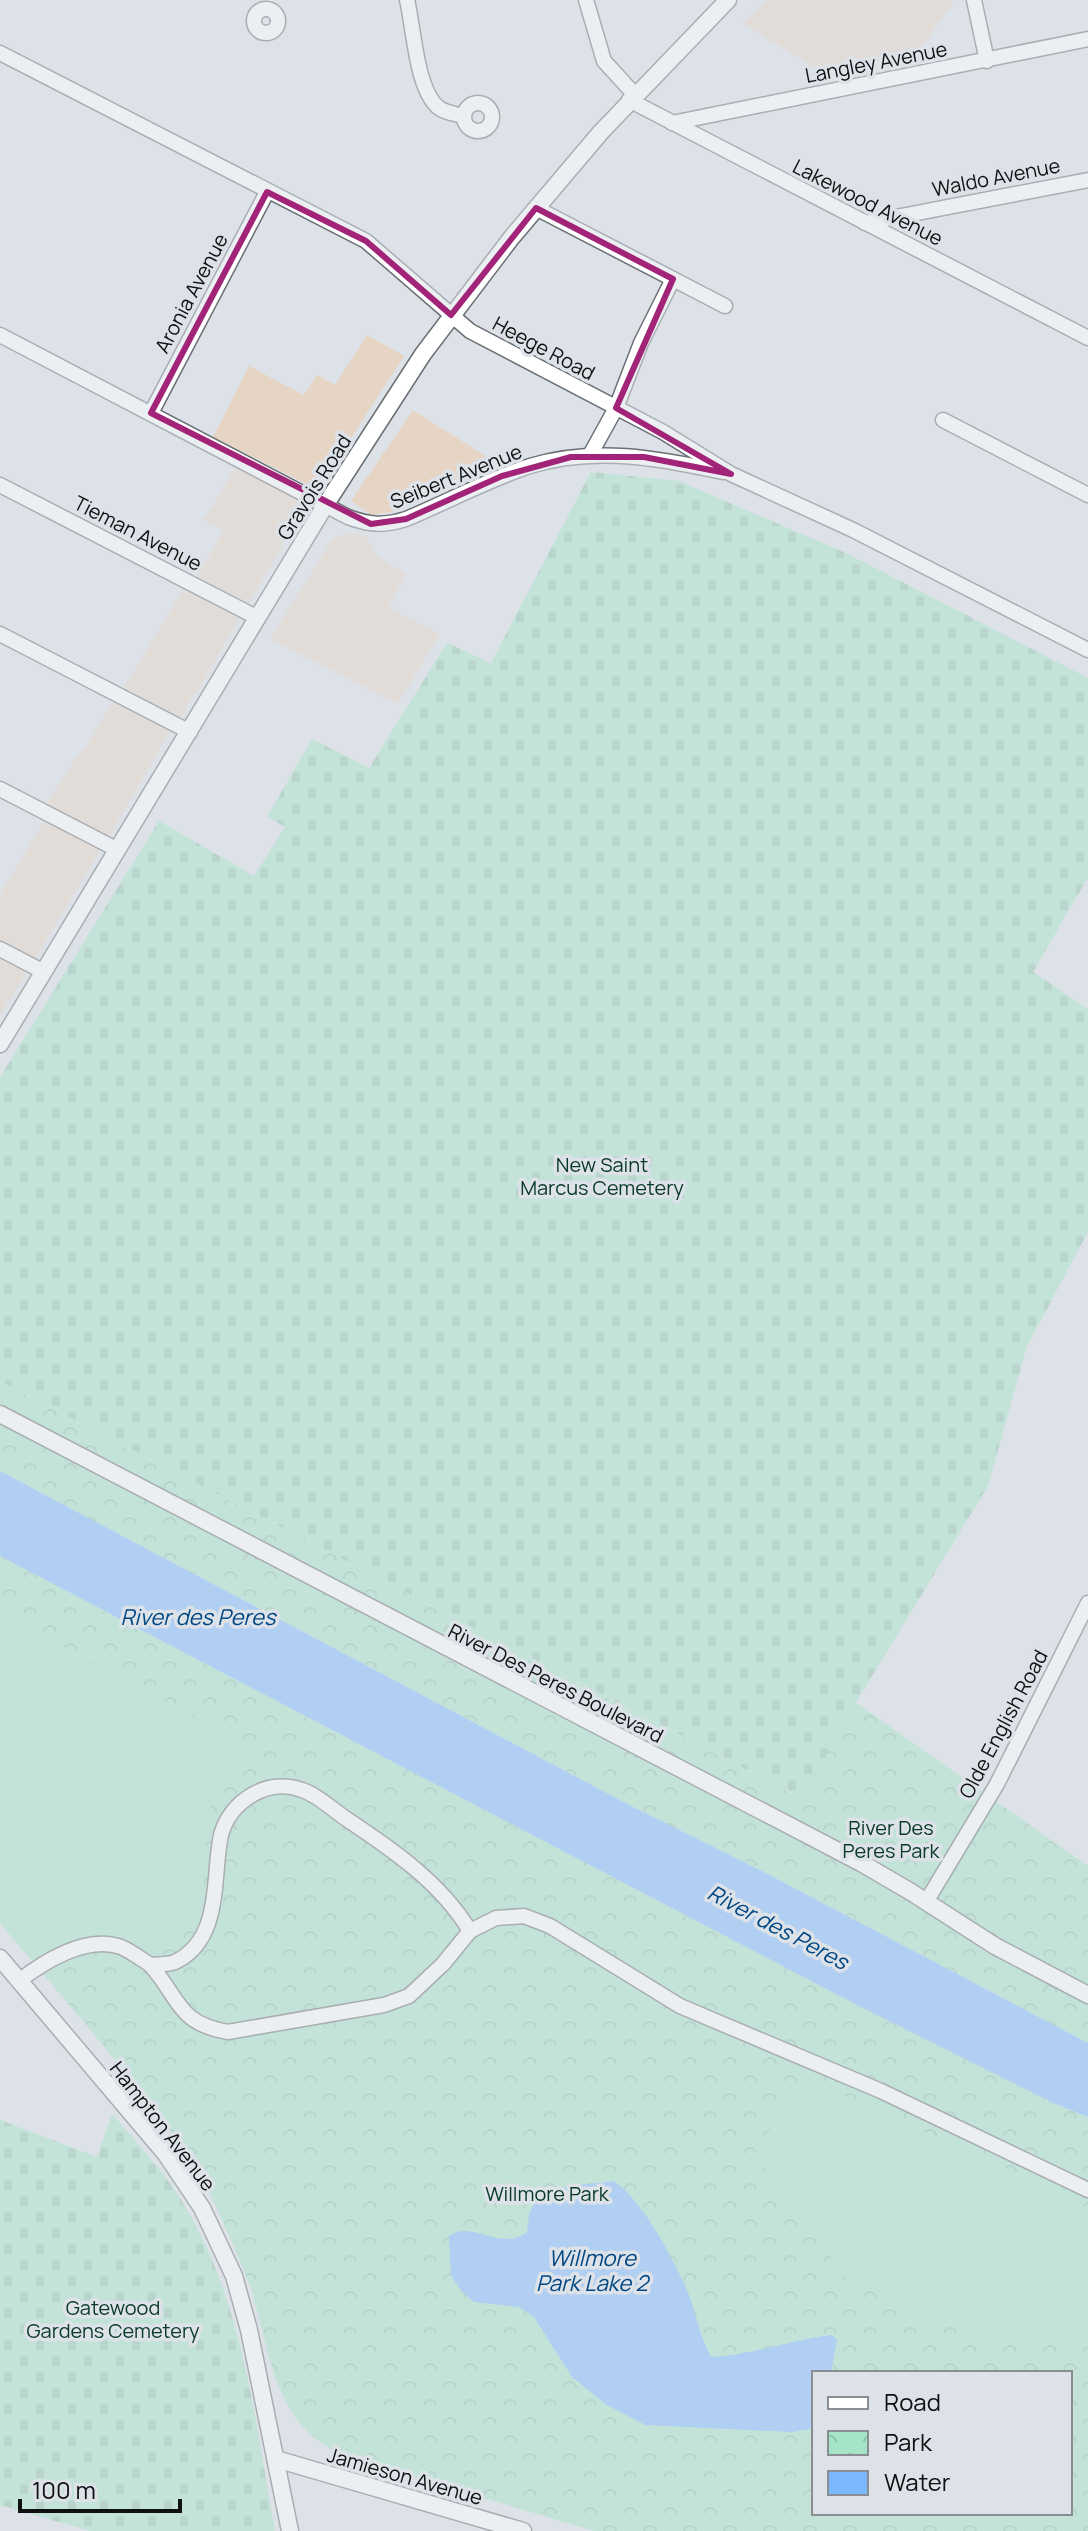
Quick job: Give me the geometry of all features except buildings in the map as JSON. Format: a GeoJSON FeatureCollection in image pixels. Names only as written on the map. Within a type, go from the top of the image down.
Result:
{"type":"FeatureCollection","features":[{"type":"Feature","properties":{"kind":"main road","name":"Gravois Road"},"geometry":{"type":"LineString","coordinates":[[0,1044],[326,504],[451,315],[536,208],[632,97],[728,0]]}},
{"type":"Feature","properties":{"kind":"main road","name":"River Des Peres Boulevard"},"geometry":{"type":"LineString","coordinates":[[0,1414],[94,1466],[852,1859],[995,1946],[1088,1995]]}},
{"type":"Feature","properties":{"kind":"main road","name":"Hampton Avenue"},"geometry":{"type":"LineString","coordinates":[[0,1959],[165,2153],[202,2208],[224,2251],[242,2305],[290,2531]]}},
{"type":"Feature","properties":{"kind":"main road","name":"Jamieson Avenue"},"geometry":{"type":"LineString","coordinates":[[276,2459],[523,2531]]}},
{"type":"Feature","properties":{"kind":"street"},"geometry":{"type":"LineString","coordinates":[[407,0],[419,64],[429,96],[439,108],[463,116]]}},
{"type":"Feature","properties":{"kind":"street","name":"Lakewood Avenue"},"geometry":{"type":"LineString","coordinates":[[586,0],[604,61],[632,97],[672,123],[1088,338]]}},
{"type":"Feature","properties":{"kind":"street"},"geometry":{"type":"LineString","coordinates":[[974,0],[987,61]]}},
{"type":"Feature","properties":{"kind":"street","name":"Langley Avenue"},"geometry":{"type":"LineString","coordinates":[[672,123],[1088,39]]}},
{"type":"Feature","properties":{"kind":"street","name":"Heege Road"},"geometry":{"type":"LineString","coordinates":[[0,53],[366,241],[470,331],[684,444],[731,474],[853,530],[1088,650]]}},
{"type":"Feature","properties":{"kind":"street","name":"Waldo Avenue"},"geometry":{"type":"LineString","coordinates":[[865,223],[1088,180]]}},
{"type":"Feature","properties":{"kind":"street","name":"Aronia Avenue"},"geometry":{"type":"LineString","coordinates":[[151,413],[267,192]]}},
{"type":"Feature","properties":{"kind":"street"},"geometry":{"type":"LineString","coordinates":[[536,208],[725,306]]}},
{"type":"Feature","properties":{"kind":"street"},"geometry":{"type":"LineString","coordinates":[[590,455],[616,408],[641,343],[673,279]]}},
{"type":"Feature","properties":{"kind":"street"},"geometry":{"type":"LineString","coordinates":[[1067,327],[1088,323]]}},
{"type":"Feature","properties":{"kind":"street","name":"Seibert Avenue"},"geometry":{"type":"LineString","coordinates":[[0,335],[360,522],[390,524],[529,467],[590,455],[662,459],[731,474]]}},
{"type":"Feature","properties":{"kind":"street"},"geometry":{"type":"LineString","coordinates":[[943,420],[1088,495]]}},
{"type":"Feature","properties":{"kind":"street","name":"Tieman Avenue"},"geometry":{"type":"LineString","coordinates":[[0,485],[258,618]]}},
{"type":"Feature","properties":{"kind":"street"},"geometry":{"type":"LineString","coordinates":[[0,634],[190,732]]}},
{"type":"Feature","properties":{"kind":"street"},"geometry":{"type":"LineString","coordinates":[[0,789],[118,850]]}},
{"type":"Feature","properties":{"kind":"street"},"geometry":{"type":"LineString","coordinates":[[0,949],[44,972]]}},
{"type":"Feature","properties":{"kind":"street","name":"Olde English Road"},"geometry":{"type":"LineString","coordinates":[[926,1902],[997,1784],[1088,1603]]}},
{"type":"Feature","properties":{"kind":"street"},"geometry":{"type":"LineString","coordinates":[[151,1965],[174,1962],[196,1944],[211,1915],[221,1836],[227,1818],[239,1803],[253,1794],[277,1786],[303,1790],[412,1865],[462,1918],[470,1931]]}},
{"type":"Feature","properties":{"kind":"street"},"geometry":{"type":"LineString","coordinates":[[19,1981],[70,1951],[95,1945],[120,1946],[151,1965],[181,2010],[197,2022],[228,2032],[384,2005],[409,1996],[443,1964],[470,1931],[496,1918],[524,1916],[550,1926],[680,2006],[881,2091],[1088,2190]]}},
{"type":"Feature","properties":{"kind":"highlighted area"},"geometry":{"type":"Polygon","coordinates":[[[267,192],[366,241],[451,315],[536,208],[673,279],[616,408],[731,474],[644,457],[571,457],[502,476],[406,519],[371,524],[151,413],[267,192]]]}},
{"type":"Feature","properties":{"kind":"shaded area"},"geometry":{"type":"Polygon","coordinates":[[[767,0],[955,0],[907,67],[840,84],[743,23],[767,0]]]}},
{"type":"Feature","properties":{"kind":"shaded area"},"geometry":{"type":"Polygon","coordinates":[[[367,335],[404,356],[322,483],[311,486],[213,437],[249,366],[304,395],[317,375],[335,385],[367,335]]]}},
{"type":"Feature","properties":{"kind":"shaded area"},"geometry":{"type":"Polygon","coordinates":[[[413,410],[498,464],[391,512],[371,515],[351,501],[413,410]]]}},
{"type":"Feature","properties":{"kind":"shaded area"},"geometry":{"type":"Polygon","coordinates":[[[238,465],[303,503],[304,508],[245,606],[195,580],[224,530],[203,520],[238,465]]]}},
{"type":"Feature","properties":{"kind":"shaded area"},"geometry":{"type":"Polygon","coordinates":[[[359,533],[367,538],[377,557],[406,574],[388,608],[440,634],[398,704],[270,639],[334,537],[359,533]]]}},
{"type":"Feature","properties":{"kind":"shaded area"},"geometry":{"type":"Polygon","coordinates":[[[185,587],[236,613],[239,618],[186,706],[185,714],[177,719],[122,691],[185,587]]]}},
{"type":"Feature","properties":{"kind":"shaded area"},"geometry":{"type":"Polygon","coordinates":[[[113,701],[169,729],[169,733],[110,835],[105,836],[46,805],[85,749],[113,701]]]}},
{"type":"Feature","properties":{"kind":"shaded area"},"geometry":{"type":"Polygon","coordinates":[[[45,821],[100,850],[34,960],[0,943],[0,894],[45,821]]]}},
{"type":"Feature","properties":{"kind":"shaded area"},"geometry":{"type":"Polygon","coordinates":[[[0,957],[25,971],[25,975],[0,1015],[0,957]]]}},
{"type":"Feature","properties":{"kind":"green space","name":"New Saint Marcus Cemetery"},"geometry":{"type":"Polygon","coordinates":[[[591,472],[679,481],[848,554],[1088,678],[1088,877],[1033,972],[1088,1009],[1088,1232],[1027,1346],[988,1486],[850,1712],[803,1799],[0,1381],[0,1077],[159,821],[254,876],[285,827],[267,817],[312,739],[369,768],[447,643],[491,663],[591,472]]]}},
{"type":"Feature","properties":{"kind":"green space","name":"River Des Peres Park"},"geometry":{"type":"Polygon","coordinates":[[[0,1381],[802,1799],[855,1702],[1088,1866],[1088,2043],[762,1871],[635,1808],[0,1471],[0,1381]]]}},
{"type":"Feature","properties":{"kind":"green space","name":"Willmore Park"},"geometry":{"type":"Polygon","coordinates":[[[0,1556],[853,2003],[1053,2103],[1088,2117],[1088,2531],[594,2531],[351,2459],[322,2444],[301,2425],[286,2403],[253,2296],[215,2204],[174,2137],[0,1923],[0,1556]]]}},
{"type":"Feature","properties":{"kind":"green space"},"geometry":{"type":"Polygon","coordinates":[[[0,1612],[244,1745],[211,1802],[197,1911],[182,1936],[158,1950],[95,1937],[63,1943],[48,1954],[28,1956],[0,1923],[0,1612]]]}},
{"type":"Feature","properties":{"kind":"green space"},"geometry":{"type":"Polygon","coordinates":[[[802,2076],[1088,2209],[1088,2344],[995,2343],[907,2308],[845,2278],[801,2212],[754,2156],[802,2076]]]}},
{"type":"Feature","properties":{"kind":"green space","name":"Gatewood Gardens Cemetery"},"geometry":{"type":"Polygon","coordinates":[[[112,2114],[171,2184],[206,2247],[222,2285],[245,2366],[275,2531],[90,2531],[0,2505],[0,2120],[97,2157],[112,2114]]]}},
{"type":"Feature","properties":{"kind":"water","name":"River des Peres"},"geometry":{"type":"Polygon","coordinates":[[[0,1471],[635,1808],[762,1871],[1088,2043],[1088,2117],[1053,2103],[853,2003],[0,1556],[0,1471]]]}},
{"type":"Feature","properties":{"kind":"water","name":"Willmore Park Lake 2"},"geometry":{"type":"Polygon","coordinates":[[[613,2181],[634,2200],[677,2269],[711,2357],[831,2335],[837,2339],[831,2371],[812,2371],[812,2427],[792,2432],[645,2425],[607,2405],[572,2377],[534,2317],[519,2307],[474,2302],[463,2293],[451,2276],[449,2236],[468,2231],[497,2238],[517,2238],[527,2232],[530,2212],[536,2203],[544,2196],[566,2188],[613,2181]]]}}]}
